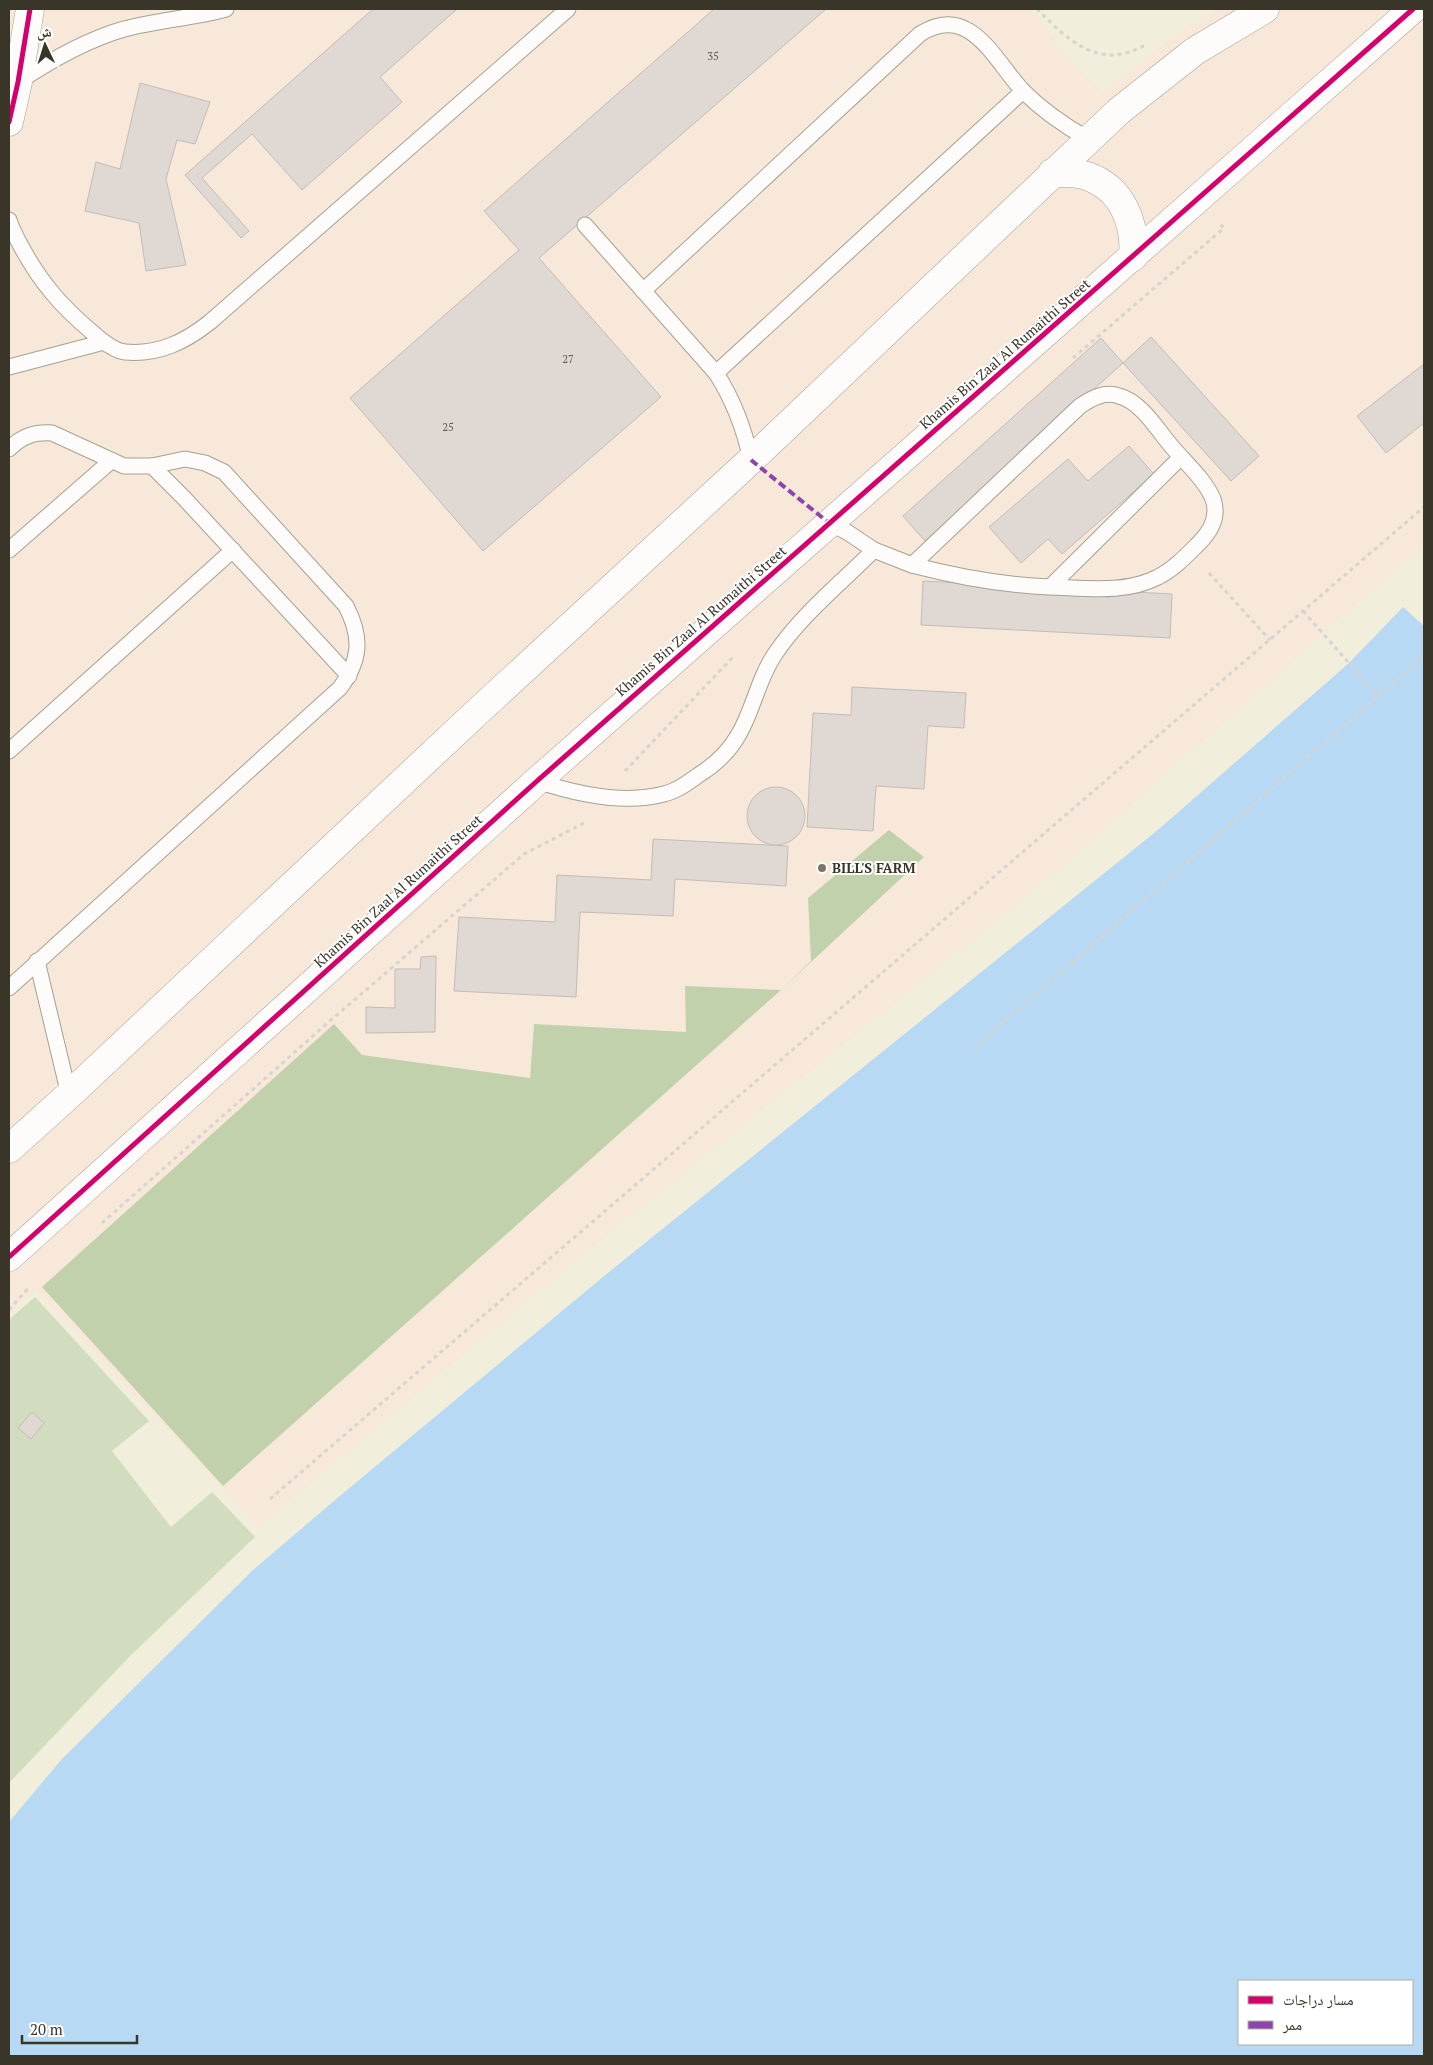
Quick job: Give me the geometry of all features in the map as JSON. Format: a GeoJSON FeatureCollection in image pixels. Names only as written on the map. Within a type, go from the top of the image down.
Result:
{"type":"FeatureCollection","features":[{"type":"Feature","properties":{"kind":"street"},"geometry":{"type":"LineString","coordinates":[[9,122],[18,82],[30,9]]}},
{"type":"Feature","properties":{"kind":"street"},"geometry":{"type":"LineString","coordinates":[[9,1149],[474,715],[751,460],[1088,139],[1119,111],[1195,51],[1265,9]]}},
{"type":"Feature","properties":{"kind":"street","name":"Khamis Bin Zaal Al Rumaithi Street"},"geometry":{"type":"LineString","coordinates":[[9,1257],[537,781],[1413,9]]}},
{"type":"Feature","properties":{"kind":"street"},"geometry":{"type":"LineString","coordinates":[[1052,174],[1069,173],[1086,176],[1102,183],[1114,194],[1125,207],[1132,223],[1133,257]]}},
{"type":"Feature","properties":{"kind":"lane"},"geometry":{"type":"LineString","coordinates":[[18,82],[51,61],[86,43],[123,30],[188,12],[209,13],[226,9]]}},
{"type":"Feature","properties":{"kind":"lane"},"geometry":{"type":"LineString","coordinates":[[9,220],[34,270],[65,309],[104,342],[123,352],[147,352],[170,347],[191,337],[568,9]]}},
{"type":"Feature","properties":{"kind":"lane"},"geometry":{"type":"LineString","coordinates":[[643,290],[920,34],[931,26],[943,23],[957,24],[969,30],[979,38],[1023,91],[1054,117],[1088,139]]}},
{"type":"Feature","properties":{"kind":"lane"},"geometry":{"type":"LineString","coordinates":[[716,373],[1023,91]]}},
{"type":"Feature","properties":{"kind":"lane"},"geometry":{"type":"LineString","coordinates":[[584,225],[716,373],[739,414],[751,460]]}},
{"type":"Feature","properties":{"kind":"lane"},"geometry":{"type":"LineString","coordinates":[[9,367],[104,342]]}},
{"type":"Feature","properties":{"kind":"lane"},"geometry":{"type":"LineString","coordinates":[[829,523],[847,532],[874,550],[912,565],[980,581],[1015,586],[1122,588],[1141,584],[1159,577],[1190,552],[1206,536],[1213,525],[1215,512],[1213,499],[1206,487],[1181,457],[1130,400],[1118,395],[1104,395],[1080,406],[912,565]]}},
{"type":"Feature","properties":{"kind":"lane"},"geometry":{"type":"LineString","coordinates":[[9,449],[17,441],[28,435],[52,433],[124,466],[152,466],[185,460],[205,462],[224,472],[346,606],[353,619],[358,648],[349,676],[340,688],[9,988]]}},
{"type":"Feature","properties":{"kind":"lane"},"geometry":{"type":"LineString","coordinates":[[1050,587],[1181,457]]}},
{"type":"Feature","properties":{"kind":"lane"},"geometry":{"type":"LineString","coordinates":[[9,550],[112,461]]}},
{"type":"Feature","properties":{"kind":"lane"},"geometry":{"type":"LineString","coordinates":[[152,466],[349,676]]}},
{"type":"Feature","properties":{"kind":"lane"},"geometry":{"type":"LineString","coordinates":[[9,751],[232,550]]}},
{"type":"Feature","properties":{"kind":"lane"},"geometry":{"type":"LineString","coordinates":[[537,781],[568,791],[601,797],[632,798],[664,794],[688,783],[710,768],[738,736],[748,718],[754,695],[763,674],[775,654],[795,629],[874,550]]}},
{"type":"Feature","properties":{"kind":"lane"},"geometry":{"type":"LineString","coordinates":[[38,961],[69,1095]]}},
{"type":"Feature","properties":{"kind":"path"},"geometry":{"type":"LineString","coordinates":[[1037,9],[1060,32],[1080,46],[1102,55],[1125,54],[1146,45]]}},
{"type":"Feature","properties":{"kind":"path"},"geometry":{"type":"LineString","coordinates":[[1072,358],[1224,228],[1198,200]]}},
{"type":"Feature","properties":{"kind":"path"},"geometry":{"type":"LineString","coordinates":[[270,1499],[1424,507]]}},
{"type":"Feature","properties":{"kind":"path"},"geometry":{"type":"LineString","coordinates":[[1190,552],[1270,640]]}},
{"type":"Feature","properties":{"kind":"path"},"geometry":{"type":"LineString","coordinates":[[1303,611],[1378,696]]}},
{"type":"Feature","properties":{"kind":"path"},"geometry":{"type":"LineString","coordinates":[[102,1223],[339,1013],[524,854],[583,824],[601,797],[736,654]]}},
{"type":"Feature","properties":{"kind":"path"},"geometry":{"type":"LineString","coordinates":[[975,1047],[1424,656]]}},
{"type":"Feature","properties":{"kind":"path"},"geometry":{"type":"LineString","coordinates":[[9,1310],[31,1285]]}},
{"type":"Feature","properties":{"kind":"shaded area"},"geometry":{"type":"Polygon","coordinates":[[[9,9],[1032,9],[1065,55],[1102,93],[1181,31],[1216,9],[1424,9],[1424,549],[1400,565],[1042,884],[573,1262],[258,1527],[36,1289],[9,1313],[9,9]]]}},
{"type":"Feature","properties":{"kind":"green space"},"geometry":{"type":"Polygon","coordinates":[[[889,830],[924,857],[781,990],[811,961],[808,898],[889,830]]]}},
{"type":"Feature","properties":{"kind":"green space"},"geometry":{"type":"Polygon","coordinates":[[[685,986],[781,990],[223,1486],[42,1287],[334,1024],[362,1055],[530,1078],[534,1024],[686,1032],[685,986]]]}},
{"type":"Feature","properties":{"kind":"green space"},"geometry":{"type":"Polygon","coordinates":[[[35,1297],[149,1421],[112,1451],[171,1527],[212,1492],[255,1537],[131,1655],[9,1783],[9,1322],[12,1317],[35,1297]]]}},
{"type":"Feature","properties":{"kind":"water"},"geometry":{"type":"Polygon","coordinates":[[[1403,607],[1424,626],[1424,2056],[9,2056],[9,1822],[61,1760],[253,1570],[341,1495],[609,1272],[1159,829],[1349,663],[1403,607]]]}},
{"type":"Feature","properties":{"kind":"building"},"geometry":{"type":"Polygon","coordinates":[[[373,9],[457,9],[380,77],[402,102],[302,190],[252,134],[202,178],[249,231],[241,238],[185,175],[373,9]]]}},
{"type":"Feature","properties":{"kind":"building"},"geometry":{"type":"Polygon","coordinates":[[[714,9],[826,9],[539,258],[661,397],[483,551],[350,398],[519,250],[484,211],[714,9]]]}},
{"type":"Feature","properties":{"kind":"building"},"geometry":{"type":"Polygon","coordinates":[[[140,83],[210,102],[195,144],[177,140],[166,179],[186,265],[146,271],[139,223],[85,211],[96,162],[120,169],[140,83]]]}},
{"type":"Feature","properties":{"kind":"building"},"geometry":{"type":"Polygon","coordinates":[[[1151,337],[1259,456],[1231,481],[1123,363],[1151,337]]]}},
{"type":"Feature","properties":{"kind":"building"},"geometry":{"type":"Polygon","coordinates":[[[1101,338],[1123,363],[925,541],[903,516],[1101,338]]]}},
{"type":"Feature","properties":{"kind":"building"},"geometry":{"type":"Polygon","coordinates":[[[1424,364],[1424,423],[1386,453],[1357,416],[1424,364]]]}},
{"type":"Feature","properties":{"kind":"building"},"geometry":{"type":"Polygon","coordinates":[[[1129,446],[1154,474],[1062,554],[1048,539],[1021,563],[989,527],[1068,459],[1088,481],[1129,446]]]}},
{"type":"Feature","properties":{"kind":"building"},"geometry":{"type":"Polygon","coordinates":[[[923,581],[1172,594],[1170,638],[921,625],[923,581]]]}},
{"type":"Feature","properties":{"kind":"building"},"geometry":{"type":"Polygon","coordinates":[[[852,687],[966,693],[964,728],[928,726],[924,789],[876,786],[873,831],[807,827],[813,713],[851,715],[852,687]]]}},
{"type":"Feature","properties":{"kind":"building"},"geometry":{"type":"Polygon","coordinates":[[[776,787],[787,789],[800,800],[805,816],[803,827],[792,840],[776,845],[765,843],[752,832],[747,816],[749,805],[760,792],[776,787]]]}},
{"type":"Feature","properties":{"kind":"building"},"geometry":{"type":"Polygon","coordinates":[[[653,839],[788,846],[786,886],[675,879],[673,916],[580,912],[576,997],[454,991],[459,917],[555,922],[557,875],[651,880],[653,839]]]}},
{"type":"Feature","properties":{"kind":"building"},"geometry":{"type":"Polygon","coordinates":[[[436,956],[435,1032],[366,1033],[366,1007],[395,1008],[395,969],[420,969],[421,957],[436,956]]]}},
{"type":"Feature","properties":{"kind":"building"},"geometry":{"type":"Polygon","coordinates":[[[32,1412],[44,1423],[31,1439],[18,1428],[32,1412]]]}},
{"type":"Feature","properties":{"kind":"marked path"},"geometry":{"type":"LineString","coordinates":[[751,460],[829,523]]}},
{"type":"Feature","properties":{"kind":"cycle path"},"geometry":{"type":"LineString","coordinates":[[9,122],[18,82],[30,9]]}},
{"type":"Feature","properties":{"kind":"cycle path"},"geometry":{"type":"LineString","coordinates":[[9,1257],[537,781],[1413,9]]}},
{"type":"Feature","properties":{"kind":"place","name":"BILL'S FARM"},"geometry":{"type":"Point","coordinates":[822,868]}}]}
